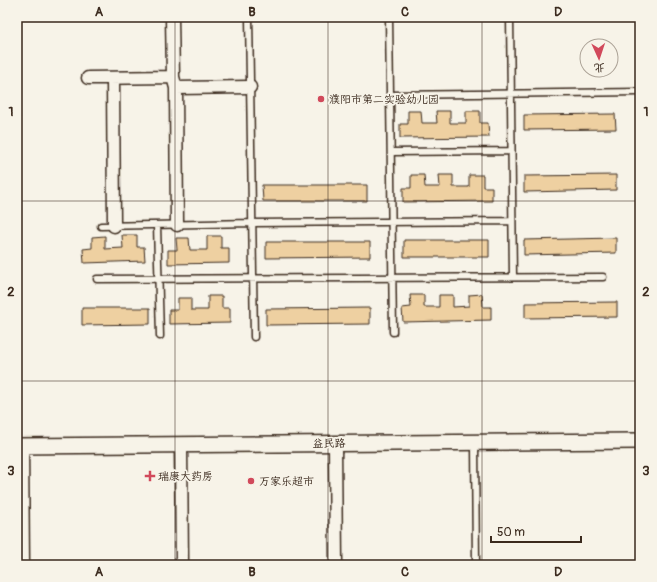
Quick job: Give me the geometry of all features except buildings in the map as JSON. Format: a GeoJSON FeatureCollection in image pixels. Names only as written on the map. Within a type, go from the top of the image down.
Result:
{"type":"FeatureCollection","features":[{"type":"Feature","properties":{"kind":"street"},"geometry":{"type":"LineString","coordinates":[[172,17],[175,83],[177,225]]}},
{"type":"Feature","properties":{"kind":"street"},"geometry":{"type":"LineString","coordinates":[[88,78],[113,78],[250,87]]}},
{"type":"Feature","properties":{"kind":"street"},"geometry":{"type":"LineString","coordinates":[[113,78],[114,226]]}},
{"type":"Feature","properties":{"kind":"street","name":"益民路"},"geometry":{"type":"LineString","coordinates":[[20,446],[640,441]]}},
{"type":"Feature","properties":{"kind":"street"},"geometry":{"type":"LineString","coordinates":[[335,443],[336,565]]}},
{"type":"Feature","properties":{"kind":"street"},"geometry":{"type":"LineString","coordinates":[[181,445],[182,565]]}},
{"type":"Feature","properties":{"kind":"street"},"geometry":{"type":"LineString","coordinates":[[20,446],[23,565]]}},
{"type":"Feature","properties":{"kind":"lane"},"geometry":{"type":"LineString","coordinates":[[249,17],[254,337]]}},
{"type":"Feature","properties":{"kind":"lane"},"geometry":{"type":"LineString","coordinates":[[389,17],[393,332]]}},
{"type":"Feature","properties":{"kind":"lane"},"geometry":{"type":"LineString","coordinates":[[510,17],[513,277]]}},
{"type":"Feature","properties":{"kind":"lane"},"geometry":{"type":"LineString","coordinates":[[390,95],[640,92]]}},
{"type":"Feature","properties":{"kind":"lane"},"geometry":{"type":"LineString","coordinates":[[391,152],[511,151]]}},
{"type":"Feature","properties":{"kind":"lane"},"geometry":{"type":"LineString","coordinates":[[101,226],[252,222],[512,221]]}},
{"type":"Feature","properties":{"kind":"lane"},"geometry":{"type":"LineString","coordinates":[[157,225],[160,336]]}},
{"type":"Feature","properties":{"kind":"lane"},"geometry":{"type":"LineString","coordinates":[[96,279],[603,277]]}},
{"type":"Feature","properties":{"kind":"lane"},"geometry":{"type":"LineString","coordinates":[[475,442],[476,565]]}},
{"type":"Feature","properties":{"kind":"place","name":"濮阳市第二实验幼儿园"},"geometry":{"type":"Point","coordinates":[321,99]}},
{"type":"Feature","properties":{"kind":"place","name":"瑞康大药房"},"geometry":{"type":"Point","coordinates":[150,476]}},
{"type":"Feature","properties":{"kind":"place","name":"万家乐超市"},"geometry":{"type":"Point","coordinates":[251,481]}}]}
